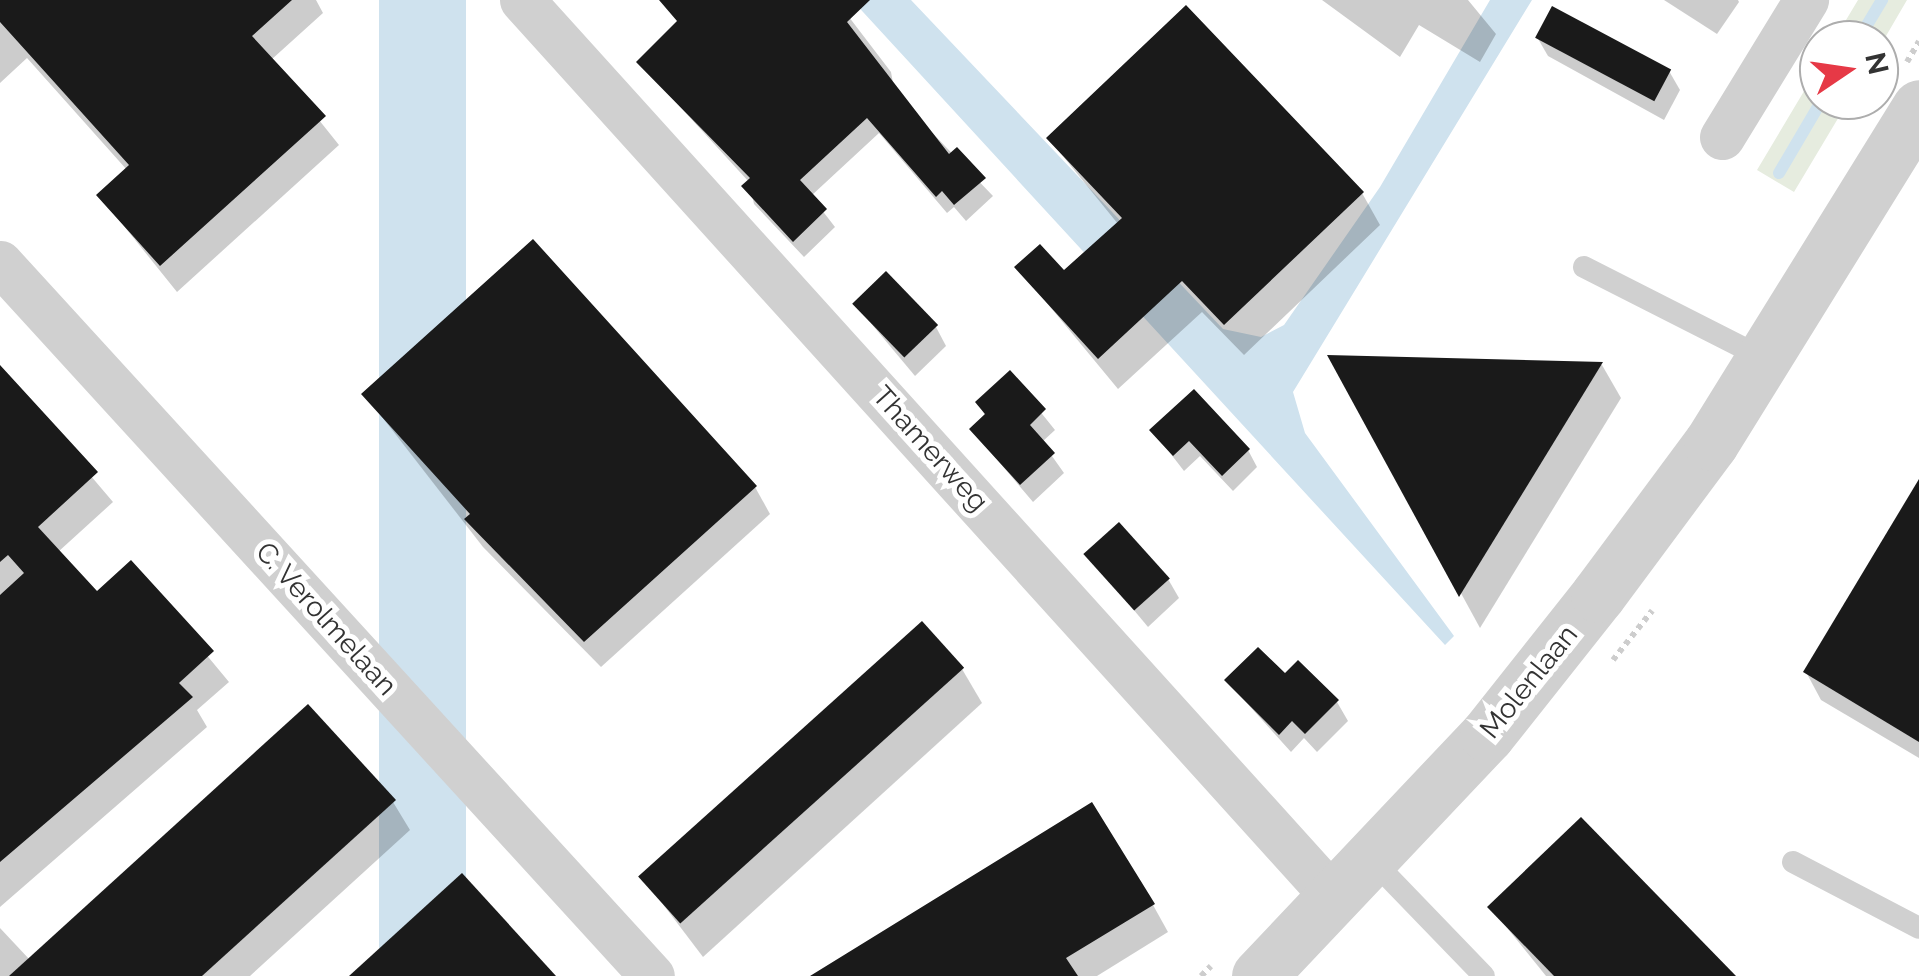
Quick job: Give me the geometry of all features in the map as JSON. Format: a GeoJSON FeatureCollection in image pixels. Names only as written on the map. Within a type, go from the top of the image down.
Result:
{"type":"FeatureCollection","features":[{"type":"Feature","properties":{"kind":"street","name":"Thamerweg"},"geometry":{"type":"LineString","coordinates":[[522,0],[1336,900]]}},
{"type":"Feature","properties":{"kind":"street"},"geometry":{"type":"LineString","coordinates":[[1722,138],[1806,0]]}},
{"type":"Feature","properties":{"kind":"street","name":"Molenlaan"},"geometry":{"type":"LineString","coordinates":[[1259,976],[1372,860],[1598,595],[1764,358],[1919,107]]}},
{"type":"Feature","properties":{"kind":"street","name":"C. Verolmelaan"},"geometry":{"type":"LineString","coordinates":[[0,262],[652,976]]}},
{"type":"Feature","properties":{"kind":"lane"},"geometry":{"type":"LineString","coordinates":[[1584,267],[1764,358]]}},
{"type":"Feature","properties":{"kind":"lane"},"geometry":{"type":"LineString","coordinates":[[1372,860],[1484,976]]}},
{"type":"Feature","properties":{"kind":"lane"},"geometry":{"type":"LineString","coordinates":[[1793,862],[1919,928]]}},
{"type":"Feature","properties":{"kind":"shaded area"},"geometry":{"type":"Polygon","coordinates":[[[1858,0],[1907,0],[1895,20],[1846,20],[1858,0]]]}},
{"type":"Feature","properties":{"kind":"shaded area"},"geometry":{"type":"Polygon","coordinates":[[[1799,100],[1799,120],[1837,120],[1794,192],[1757,170],[1799,100]]]}},
{"type":"Feature","properties":{"kind":"water"},"geometry":{"type":"Polygon","coordinates":[[[379,0],[466,0],[466,976],[379,976],[379,0]]]}},
{"type":"Feature","properties":{"kind":"water"},"geometry":{"type":"Polygon","coordinates":[[[852,0],[911,0],[1223,329],[1261,337],[1284,325],[1380,187],[1490,0],[1532,0],[1293,392],[1305,433],[1454,636],[1445,645],[852,0]]]}},
{"type":"Feature","properties":{"kind":"building"},"geometry":{"type":"Polygon","coordinates":[[[0,0],[292,0],[252,36],[326,116],[160,266],[96,195],[129,165],[0,22],[0,0]]]}},
{"type":"Feature","properties":{"kind":"building"},"geometry":{"type":"Polygon","coordinates":[[[659,0],[870,0],[847,22],[949,154],[957,147],[986,178],[954,205],[942,191],[936,197],[867,118],[800,180],[827,209],[793,242],[741,186],[750,178],[636,62],[677,21],[659,0]]]}},
{"type":"Feature","properties":{"kind":"building"},"geometry":{"type":"Polygon","coordinates":[[[1186,5],[1364,192],[1224,325],[1182,281],[1098,359],[1014,267],[1040,244],[1064,270],[1122,218],[1046,138],[1186,5]]]}},
{"type":"Feature","properties":{"kind":"building"},"geometry":{"type":"Polygon","coordinates":[[[1552,6],[1671,69],[1654,101],[1535,38],[1552,6]]]}},
{"type":"Feature","properties":{"kind":"building"},"geometry":{"type":"Polygon","coordinates":[[[533,239],[757,486],[584,642],[464,519],[470,514],[361,394],[533,239]]]}},
{"type":"Feature","properties":{"kind":"building"},"geometry":{"type":"Polygon","coordinates":[[[886,271],[938,325],[904,358],[852,304],[886,271]]]}},
{"type":"Feature","properties":{"kind":"building"},"geometry":{"type":"Polygon","coordinates":[[[1327,355],[1603,362],[1459,597],[1327,355]]]}},
{"type":"Feature","properties":{"kind":"building"},"geometry":{"type":"Polygon","coordinates":[[[0,365],[98,472],[38,527],[97,591],[131,560],[214,651],[179,683],[193,697],[0,862],[0,595],[24,573],[8,555],[0,562],[0,365]]]}},
{"type":"Feature","properties":{"kind":"building"},"geometry":{"type":"Polygon","coordinates":[[[1010,370],[1046,409],[1030,425],[1055,453],[1020,485],[969,429],[985,414],[975,402],[1010,370]]]}},
{"type":"Feature","properties":{"kind":"building"},"geometry":{"type":"Polygon","coordinates":[[[1194,389],[1250,449],[1222,476],[1189,441],[1173,456],[1149,430],[1194,389]]]}},
{"type":"Feature","properties":{"kind":"building"},"geometry":{"type":"Polygon","coordinates":[[[1919,479],[1919,742],[1803,672],[1919,479]]]}},
{"type":"Feature","properties":{"kind":"building"},"geometry":{"type":"Polygon","coordinates":[[[1119,522],[1170,578],[1134,611],[1083,554],[1119,522]]]}},
{"type":"Feature","properties":{"kind":"building"},"geometry":{"type":"Polygon","coordinates":[[[922,621],[964,668],[680,923],[638,877],[922,621]]]}},
{"type":"Feature","properties":{"kind":"building"},"geometry":{"type":"Polygon","coordinates":[[[1258,647],[1285,673],[1298,660],[1339,700],[1305,734],[1292,721],[1279,735],[1224,680],[1258,647]]]}},
{"type":"Feature","properties":{"kind":"building"},"geometry":{"type":"Polygon","coordinates":[[[308,704],[396,800],[202,976],[9,976],[308,704]]]}},
{"type":"Feature","properties":{"kind":"building"},"geometry":{"type":"Polygon","coordinates":[[[1092,802],[1155,904],[1066,958],[1078,976],[810,976],[1092,802]]]}},
{"type":"Feature","properties":{"kind":"building"},"geometry":{"type":"Polygon","coordinates":[[[1581,817],[1736,976],[1554,976],[1487,907],[1581,817]]]}},
{"type":"Feature","properties":{"kind":"building"},"geometry":{"type":"Polygon","coordinates":[[[462,873],[556,976],[349,976],[462,873]]]}},
{"type":"Feature","properties":{"kind":"waterway"},"geometry":{"type":"LineString","coordinates":[[1870,20],[1882,0]]}},
{"type":"Feature","properties":{"kind":"waterway"},"geometry":{"type":"LineString","coordinates":[[1779,173],[1810,120]]}}]}
